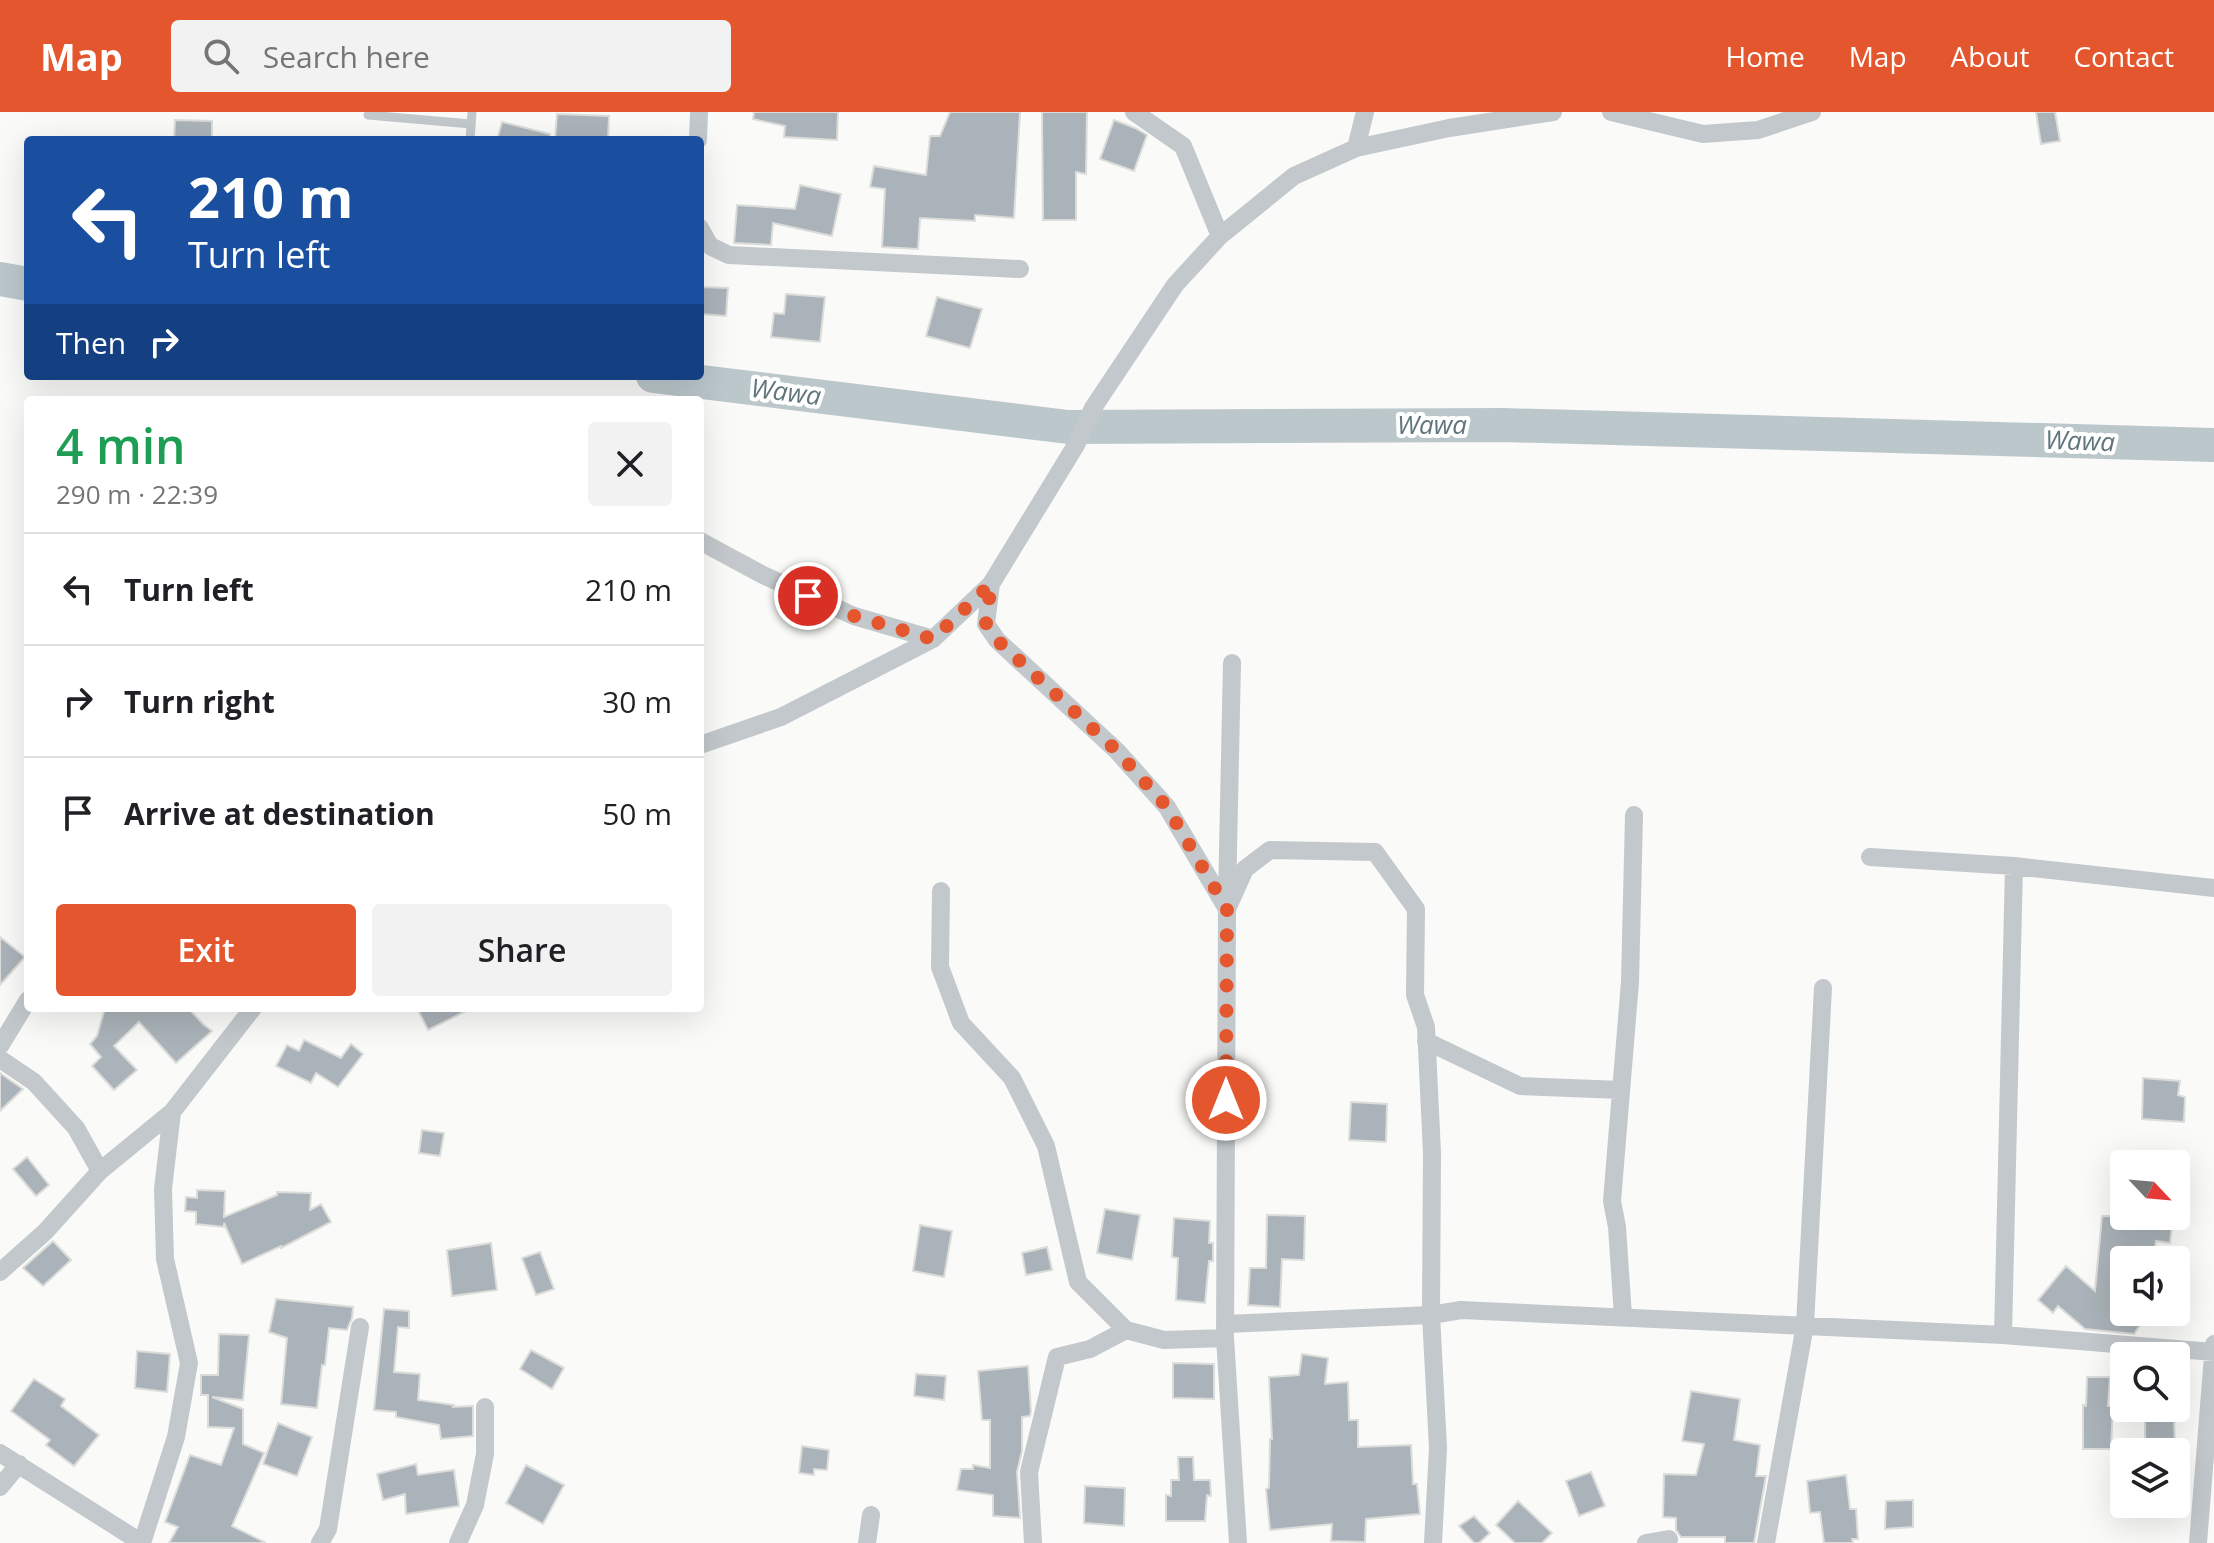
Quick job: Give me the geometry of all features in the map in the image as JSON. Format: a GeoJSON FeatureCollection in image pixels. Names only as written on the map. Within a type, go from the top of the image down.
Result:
{"type":"FeatureCollection","features":[{"type":"Feature","properties":{"kind":"street"},"geometry":{"type":"LineString","coordinates":[[698,136],[699,112]]}},
{"type":"Feature","properties":{"kind":"street"},"geometry":{"type":"LineString","coordinates":[[1134,112],[1183,146],[1220,236]]}},
{"type":"Feature","properties":{"kind":"street"},"geometry":{"type":"LineString","coordinates":[[1356,148],[1365,112]]}},
{"type":"Feature","properties":{"kind":"street"},"geometry":{"type":"LineString","coordinates":[[704,744],[781,717],[933,639],[991,584],[1076,445],[1093,408],[1175,285],[1220,236],[1294,176],[1356,148],[1449,128],[1553,112]]}},
{"type":"Feature","properties":{"kind":"street"},"geometry":{"type":"LineString","coordinates":[[1611,112],[1703,134],[1758,130],[1812,112]]}},
{"type":"Feature","properties":{"kind":"street"},"geometry":{"type":"LineString","coordinates":[[704,235],[710,246],[729,255],[1020,269]]}},
{"type":"Feature","properties":{"kind":"street"},"geometry":{"type":"LineString","coordinates":[[704,543],[763,575],[854,616],[933,639]]}},
{"type":"Feature","properties":{"kind":"street"},"geometry":{"type":"LineString","coordinates":[[991,584],[986,624],[997,640],[1117,751],[1167,807],[1227,909]]}},
{"type":"Feature","properties":{"kind":"street"},"geometry":{"type":"LineString","coordinates":[[1232,663],[1227,909],[1226,1331],[1238,1543]]}},
{"type":"Feature","properties":{"kind":"street"},"geometry":{"type":"LineString","coordinates":[[1623,1316],[1617,1227],[1612,1201],[1630,982],[1634,815]]}},
{"type":"Feature","properties":{"kind":"street"},"geometry":{"type":"LineString","coordinates":[[1227,909],[1245,869],[1270,850],[1375,852],[1416,909],[1415,995],[1426,1027],[1432,1153],[1431,1315],[1438,1448],[1433,1543]]}},
{"type":"Feature","properties":{"kind":"street"},"geometry":{"type":"LineString","coordinates":[[1870,857],[2014,866],[2214,888]]}},
{"type":"Feature","properties":{"kind":"street"},"geometry":{"type":"LineString","coordinates":[[2003,1335],[2014,866]]}},
{"type":"Feature","properties":{"kind":"street"},"geometry":{"type":"LineString","coordinates":[[941,891],[940,967],[961,1023],[1012,1078],[1046,1146],[1078,1282],[1126,1330],[1164,1340],[1226,1331],[1461,1310],[2003,1335],[2214,1350],[2198,1543]]}},
{"type":"Feature","properties":{"kind":"street"},"geometry":{"type":"LineString","coordinates":[[1766,1543],[1805,1325],[1823,988]]}},
{"type":"Feature","properties":{"kind":"street"},"geometry":{"type":"LineString","coordinates":[[0,1046],[24,1007]]}},
{"type":"Feature","properties":{"kind":"street"},"geometry":{"type":"LineString","coordinates":[[0,1272],[45,1232],[100,1171],[172,1112],[250,1012]]}},
{"type":"Feature","properties":{"kind":"street"},"geometry":{"type":"LineString","coordinates":[[1426,1041],[1520,1086],[1621,1090]]}},
{"type":"Feature","properties":{"kind":"street"},"geometry":{"type":"LineString","coordinates":[[0,1059],[34,1082],[76,1128],[100,1171]]}},
{"type":"Feature","properties":{"kind":"street"},"geometry":{"type":"LineString","coordinates":[[0,1453],[142,1543],[176,1437],[189,1363],[165,1259],[163,1189],[172,1112]]}},
{"type":"Feature","properties":{"kind":"street"},"geometry":{"type":"LineString","coordinates":[[320,1543],[328,1529],[360,1327]]}},
{"type":"Feature","properties":{"kind":"street"},"geometry":{"type":"LineString","coordinates":[[1033,1543],[1029,1472],[1057,1357],[1090,1349],[1126,1330]]}},
{"type":"Feature","properties":{"kind":"street"},"geometry":{"type":"LineString","coordinates":[[458,1543],[475,1505],[485,1454],[485,1407]]}},
{"type":"Feature","properties":{"kind":"street"},"geometry":{"type":"LineString","coordinates":[[0,1487],[19,1464]]}},
{"type":"Feature","properties":{"kind":"street"},"geometry":{"type":"LineString","coordinates":[[867,1543],[871,1515]]}},
{"type":"Feature","properties":{"kind":"street"},"geometry":{"type":"LineString","coordinates":[[1646,1543],[1669,1539]]}},
{"type":"Feature","properties":{"kind":"lane"},"geometry":{"type":"LineString","coordinates":[[470,136],[472,112]]}},
{"type":"Feature","properties":{"kind":"lane"},"geometry":{"type":"LineString","coordinates":[[368,115],[471,124]]}},
{"type":"Feature","properties":{"kind":"building"},"geometry":{"type":"Polygon","coordinates":[[[754,112],[838,112],[837,140],[784,137],[785,126],[753,119],[754,112]]]}},
{"type":"Feature","properties":{"kind":"building"},"geometry":{"type":"Polygon","coordinates":[[[950,112],[1020,112],[1014,218],[975,215],[975,221],[920,218],[918,249],[882,247],[885,189],[870,187],[874,166],[926,175],[930,136],[940,136],[950,112]]]}},
{"type":"Feature","properties":{"kind":"building"},"geometry":{"type":"Polygon","coordinates":[[[1042,112],[1087,112],[1086,174],[1076,172],[1076,220],[1043,220],[1042,112]]]}},
{"type":"Feature","properties":{"kind":"building"},"geometry":{"type":"Polygon","coordinates":[[[2036,112],[2055,112],[2060,141],[2041,144],[2036,112]]]}},
{"type":"Feature","properties":{"kind":"building"},"geometry":{"type":"Polygon","coordinates":[[[557,114],[609,116],[608,136],[555,136],[557,114]]]}},
{"type":"Feature","properties":{"kind":"building"},"geometry":{"type":"Polygon","coordinates":[[[175,120],[212,121],[212,136],[174,136],[175,120]]]}},
{"type":"Feature","properties":{"kind":"building"},"geometry":{"type":"Polygon","coordinates":[[[1114,120],[1147,135],[1134,171],[1100,159],[1114,120]]]}},
{"type":"Feature","properties":{"kind":"building"},"geometry":{"type":"Polygon","coordinates":[[[502,122],[550,134],[550,136],[498,136],[502,122]]]}},
{"type":"Feature","properties":{"kind":"building"},"geometry":{"type":"Polygon","coordinates":[[[800,185],[841,194],[832,236],[773,223],[771,245],[734,243],[737,205],[795,209],[800,185]]]}},
{"type":"Feature","properties":{"kind":"building"},"geometry":{"type":"Polygon","coordinates":[[[704,287],[728,288],[726,316],[704,314],[704,287]]]}},
{"type":"Feature","properties":{"kind":"building"},"geometry":{"type":"Polygon","coordinates":[[[786,294],[825,297],[820,342],[771,337],[774,313],[784,314],[786,294]]]}},
{"type":"Feature","properties":{"kind":"building"},"geometry":{"type":"Polygon","coordinates":[[[937,297],[982,309],[970,348],[926,336],[937,297]]]}},
{"type":"Feature","properties":{"kind":"building"},"geometry":{"type":"Polygon","coordinates":[[[0,937],[24,958],[0,985],[0,937]]]}},
{"type":"Feature","properties":{"kind":"building"},"geometry":{"type":"Polygon","coordinates":[[[104,1012],[192,1012],[212,1031],[176,1063],[139,1022],[114,1046],[137,1070],[114,1090],[92,1066],[101,1057],[90,1044],[97,1036],[104,1012]]]}},
{"type":"Feature","properties":{"kind":"building"},"geometry":{"type":"Polygon","coordinates":[[[419,1012],[464,1012],[428,1030],[419,1012]]]}},
{"type":"Feature","properties":{"kind":"building"},"geometry":{"type":"Polygon","coordinates":[[[304,1040],[341,1058],[351,1044],[363,1054],[338,1087],[316,1073],[311,1083],[276,1066],[287,1045],[299,1051],[304,1040]]]}},
{"type":"Feature","properties":{"kind":"building"},"geometry":{"type":"Polygon","coordinates":[[[0,1073],[23,1089],[0,1111],[0,1073]]]}},
{"type":"Feature","properties":{"kind":"building"},"geometry":{"type":"Polygon","coordinates":[[[2143,1078],[2180,1081],[2178,1095],[2185,1097],[2184,1122],[2142,1119],[2143,1078]]]}},
{"type":"Feature","properties":{"kind":"building"},"geometry":{"type":"Polygon","coordinates":[[[1351,1102],[1387,1104],[1386,1142],[1349,1140],[1351,1102]]]}},
{"type":"Feature","properties":{"kind":"building"},"geometry":{"type":"Polygon","coordinates":[[[422,1130],[444,1133],[440,1156],[419,1153],[422,1130]]]}},
{"type":"Feature","properties":{"kind":"building"},"geometry":{"type":"Polygon","coordinates":[[[27,1157],[49,1185],[36,1196],[13,1169],[27,1157]]]}},
{"type":"Feature","properties":{"kind":"building"},"geometry":{"type":"Polygon","coordinates":[[[197,1190],[225,1191],[224,1217],[277,1195],[277,1192],[311,1193],[310,1210],[321,1204],[331,1222],[242,1264],[224,1223],[224,1227],[196,1224],[196,1212],[185,1211],[186,1197],[197,1198],[197,1190]]]}},
{"type":"Feature","properties":{"kind":"building"},"geometry":{"type":"Polygon","coordinates":[[[1105,1209],[1140,1215],[1132,1260],[1097,1253],[1105,1209]]]}},
{"type":"Feature","properties":{"kind":"building"},"geometry":{"type":"Polygon","coordinates":[[[1267,1215],[1305,1216],[1304,1260],[1282,1259],[1280,1307],[1248,1305],[1250,1268],[1266,1268],[1267,1215]]]}},
{"type":"Feature","properties":{"kind":"building"},"geometry":{"type":"Polygon","coordinates":[[[2102,1216],[2110,1216],[2110,1230],[2171,1230],[2170,1243],[2156,1241],[2155,1246],[2110,1246],[2110,1326],[2139,1326],[2134,1334],[2085,1329],[2058,1306],[2053,1313],[2038,1300],[2066,1266],[2095,1291],[2102,1216]]]}},
{"type":"Feature","properties":{"kind":"building"},"geometry":{"type":"Polygon","coordinates":[[[1174,1218],[1210,1221],[1209,1243],[1213,1243],[1213,1261],[1209,1261],[1205,1303],[1176,1300],[1178,1258],[1172,1257],[1174,1218]]]}},
{"type":"Feature","properties":{"kind":"building"},"geometry":{"type":"Polygon","coordinates":[[[920,1225],[952,1231],[944,1277],[913,1271],[920,1225]]]}},
{"type":"Feature","properties":{"kind":"building"},"geometry":{"type":"Polygon","coordinates":[[[53,1241],[71,1260],[43,1286],[23,1268],[53,1241]]]}},
{"type":"Feature","properties":{"kind":"building"},"geometry":{"type":"Polygon","coordinates":[[[491,1243],[497,1290],[452,1296],[447,1250],[491,1243]]]}},
{"type":"Feature","properties":{"kind":"building"},"geometry":{"type":"Polygon","coordinates":[[[1047,1247],[1052,1270],[1026,1275],[1022,1253],[1047,1247]]]}},
{"type":"Feature","properties":{"kind":"building"},"geometry":{"type":"Polygon","coordinates":[[[540,1252],[554,1289],[536,1295],[522,1258],[540,1252]]]}},
{"type":"Feature","properties":{"kind":"building"},"geometry":{"type":"Polygon","coordinates":[[[276,1299],[353,1307],[347,1330],[329,1328],[317,1408],[281,1404],[287,1338],[269,1332],[276,1299]]]}},
{"type":"Feature","properties":{"kind":"building"},"geometry":{"type":"Polygon","coordinates":[[[384,1309],[409,1311],[409,1328],[398,1327],[394,1372],[420,1374],[418,1400],[453,1407],[473,1406],[473,1436],[441,1439],[439,1425],[396,1417],[396,1412],[374,1410],[384,1309]]]}},
{"type":"Feature","properties":{"kind":"building"},"geometry":{"type":"Polygon","coordinates":[[[219,1334],[249,1335],[243,1400],[212,1397],[243,1409],[243,1444],[264,1453],[232,1526],[266,1543],[169,1543],[178,1527],[165,1522],[190,1455],[221,1465],[234,1428],[208,1427],[208,1395],[201,1395],[201,1375],[218,1375],[219,1334]]]}},
{"type":"Feature","properties":{"kind":"building"},"geometry":{"type":"Polygon","coordinates":[[[531,1350],[564,1368],[552,1389],[520,1369],[531,1350]]]}},
{"type":"Feature","properties":{"kind":"building"},"geometry":{"type":"Polygon","coordinates":[[[137,1351],[170,1354],[167,1392],[135,1388],[137,1351]]]}},
{"type":"Feature","properties":{"kind":"building"},"geometry":{"type":"Polygon","coordinates":[[[1302,1354],[1328,1358],[1325,1384],[1348,1382],[1349,1420],[1358,1420],[1358,1447],[1411,1445],[1413,1484],[1417,1484],[1420,1514],[1366,1519],[1365,1542],[1331,1541],[1332,1524],[1270,1530],[1266,1489],[1269,1488],[1272,1439],[1269,1377],[1299,1375],[1302,1354]]]}},
{"type":"Feature","properties":{"kind":"building"},"geometry":{"type":"Polygon","coordinates":[[[1173,1363],[1214,1364],[1214,1399],[1173,1398],[1173,1363]]]}},
{"type":"Feature","properties":{"kind":"building"},"geometry":{"type":"Polygon","coordinates":[[[1028,1366],[1031,1412],[1030,1416],[1022,1417],[1022,1451],[1017,1472],[1020,1518],[993,1516],[993,1495],[957,1490],[961,1469],[973,1469],[973,1465],[990,1468],[990,1420],[982,1420],[978,1371],[1028,1366]]]}},
{"type":"Feature","properties":{"kind":"building"},"geometry":{"type":"Polygon","coordinates":[[[916,1374],[946,1376],[944,1400],[914,1396],[916,1374]]]}},
{"type":"Feature","properties":{"kind":"building"},"geometry":{"type":"Polygon","coordinates":[[[2087,1377],[2110,1377],[2110,1449],[2083,1449],[2083,1405],[2086,1406],[2087,1377]]]}},
{"type":"Feature","properties":{"kind":"building"},"geometry":{"type":"Polygon","coordinates":[[[34,1379],[65,1399],[61,1406],[99,1435],[74,1466],[46,1445],[50,1440],[11,1411],[34,1379]]]}},
{"type":"Feature","properties":{"kind":"building"},"geometry":{"type":"Polygon","coordinates":[[[1691,1391],[1740,1399],[1734,1440],[1760,1445],[1756,1476],[1766,1476],[1754,1543],[1725,1543],[1725,1537],[1681,1537],[1676,1530],[1676,1518],[1663,1517],[1664,1474],[1696,1475],[1704,1444],[1682,1441],[1691,1391]]]}},
{"type":"Feature","properties":{"kind":"building"},"geometry":{"type":"Polygon","coordinates":[[[2145,1422],[2174,1422],[2175,1438],[2145,1438],[2145,1422]]]}},
{"type":"Feature","properties":{"kind":"building"},"geometry":{"type":"Polygon","coordinates":[[[278,1423],[312,1437],[297,1476],[263,1464],[278,1423]]]}},
{"type":"Feature","properties":{"kind":"building"},"geometry":{"type":"Polygon","coordinates":[[[802,1446],[829,1450],[827,1470],[814,1469],[814,1475],[799,1473],[802,1446]]]}},
{"type":"Feature","properties":{"kind":"building"},"geometry":{"type":"Polygon","coordinates":[[[1178,1457],[1193,1457],[1194,1480],[1210,1480],[1211,1496],[1207,1495],[1205,1521],[1166,1521],[1166,1495],[1171,1496],[1171,1480],[1179,1480],[1178,1457]]]}},
{"type":"Feature","properties":{"kind":"building"},"geometry":{"type":"Polygon","coordinates":[[[416,1464],[418,1475],[454,1470],[459,1506],[406,1514],[405,1494],[383,1500],[377,1474],[416,1464]]]}},
{"type":"Feature","properties":{"kind":"building"},"geometry":{"type":"Polygon","coordinates":[[[526,1465],[564,1485],[543,1524],[506,1503],[526,1465]]]}},
{"type":"Feature","properties":{"kind":"building"},"geometry":{"type":"Polygon","coordinates":[[[1591,1472],[1605,1506],[1579,1516],[1566,1481],[1591,1472]]]}},
{"type":"Feature","properties":{"kind":"building"},"geometry":{"type":"Polygon","coordinates":[[[1846,1475],[1850,1509],[1856,1509],[1858,1539],[1852,1539],[1853,1543],[1824,1543],[1820,1512],[1810,1513],[1807,1481],[1846,1475]]]}},
{"type":"Feature","properties":{"kind":"building"},"geometry":{"type":"Polygon","coordinates":[[[1085,1486],[1125,1488],[1124,1526],[1084,1523],[1085,1486]]]}},
{"type":"Feature","properties":{"kind":"building"},"geometry":{"type":"Polygon","coordinates":[[[1913,1500],[1913,1527],[1885,1529],[1886,1501],[1913,1500]]]}},
{"type":"Feature","properties":{"kind":"building"},"geometry":{"type":"Polygon","coordinates":[[[1518,1501],[1552,1533],[1542,1543],[1515,1543],[1496,1525],[1518,1501]]]}},
{"type":"Feature","properties":{"kind":"building"},"geometry":{"type":"Polygon","coordinates":[[[1474,1516],[1490,1533],[1479,1543],[1474,1543],[1459,1526],[1474,1516]]]}},
{"type":"Feature","properties":{"kind":"waterway","name":"Wawa"},"geometry":{"type":"LineString","coordinates":[[0,279],[24,283]]}},
{"type":"Feature","properties":{"kind":"waterway","name":"Wawa"},"geometry":{"type":"LineString","coordinates":[[686,380],[1068,427],[1503,425],[2214,445]]}},
{"type":"Feature","properties":{"kind":"route"},"geometry":{"type":"LineString","coordinates":[[808,596],[854,616],[933,639],[991,584],[986,624],[997,640],[1117,751],[1167,807],[1227,909],[1226,1100]]}}]}
